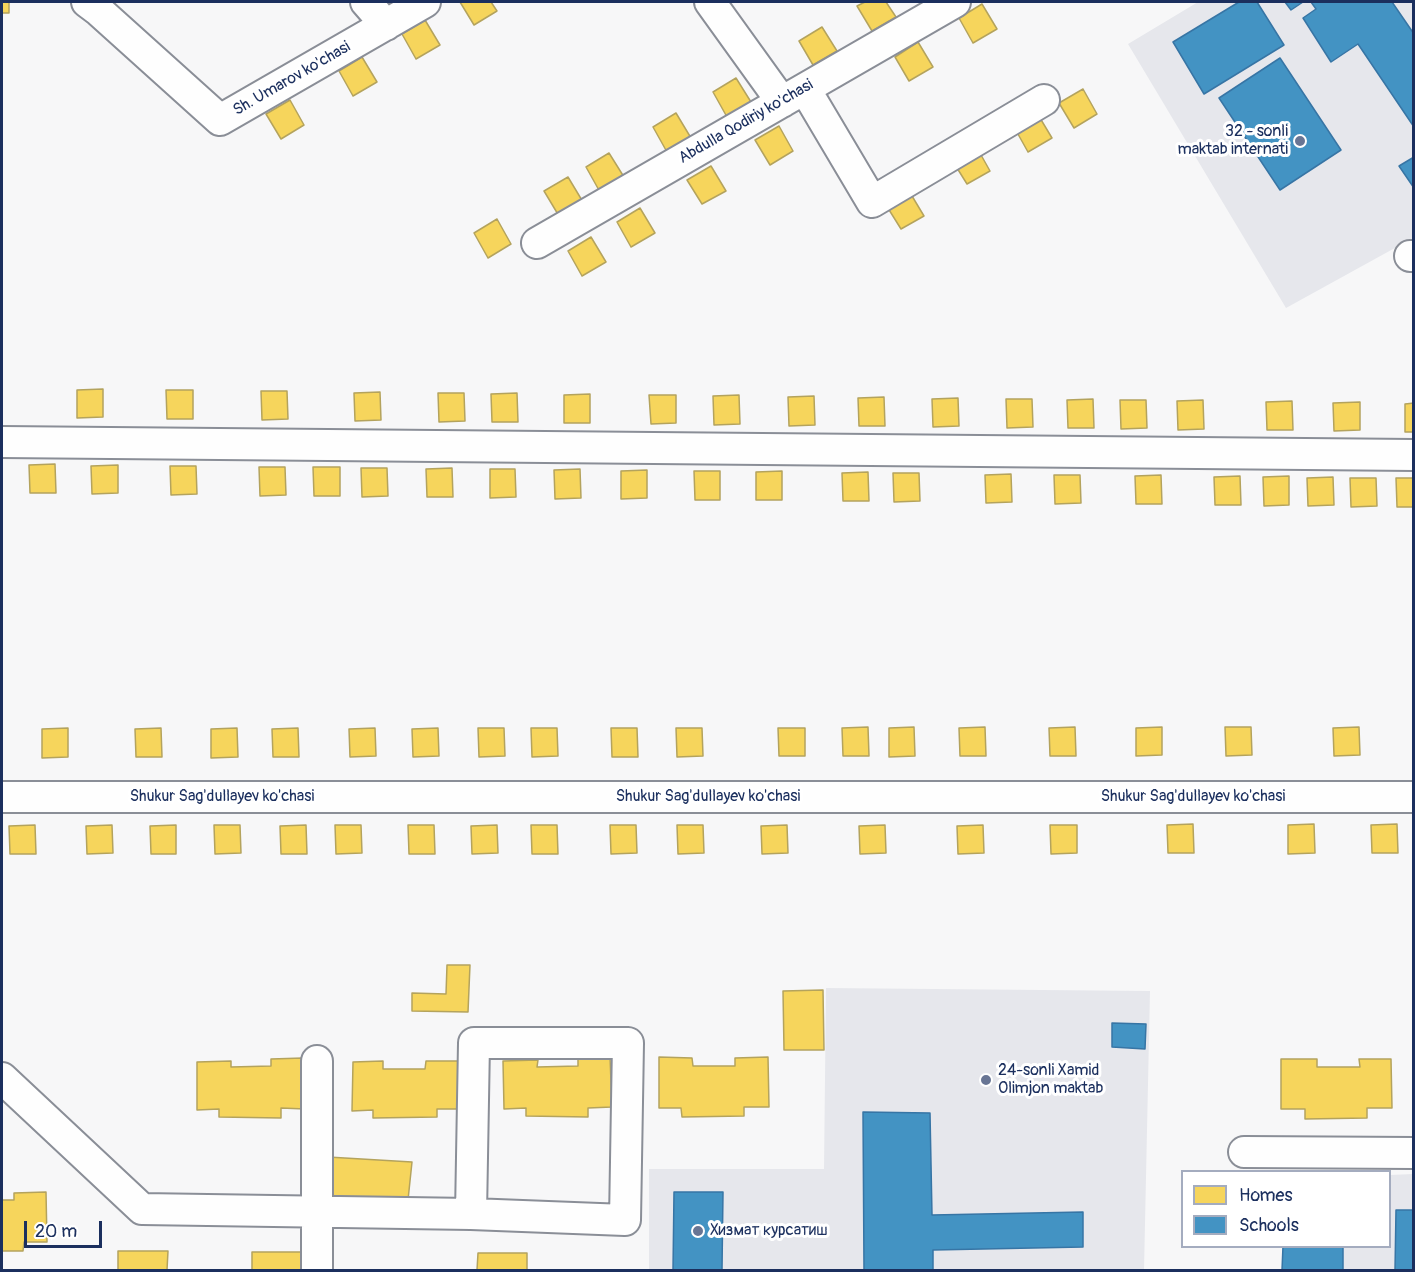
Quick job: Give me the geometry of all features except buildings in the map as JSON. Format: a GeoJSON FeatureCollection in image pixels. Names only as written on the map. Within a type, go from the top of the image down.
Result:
{"type":"FeatureCollection","features":[{"type":"Feature","properties":{"kind":"street","name":"Sh. Umarov ko'chasi"},"geometry":{"type":"LineString","coordinates":[[87,2],[99,10],[220,120],[425,2]]}},
{"type":"Feature","properties":{"kind":"street"},"geometry":{"type":"LineString","coordinates":[[366,2],[386,25]]}},
{"type":"Feature","properties":{"kind":"street"},"geometry":{"type":"LineString","coordinates":[[710,2],[793,95],[872,202],[1044,100]]}},
{"type":"Feature","properties":{"kind":"street","name":"Abdulla Qodiriy ko'chasi"},"geometry":{"type":"LineString","coordinates":[[537,243],[955,2]]}},
{"type":"Feature","properties":{"kind":"street"},"geometry":{"type":"LineString","coordinates":[[2,442],[1413,455]]}},
{"type":"Feature","properties":{"kind":"street","name":"Shukur Sag'dullayev ko'chasi"},"geometry":{"type":"LineString","coordinates":[[2,797],[1413,797]]}},
{"type":"Feature","properties":{"kind":"street"},"geometry":{"type":"LineString","coordinates":[[2,1078],[142,1209],[471,1214],[625,1220],[628,1043],[474,1043],[471,1214]]}},
{"type":"Feature","properties":{"kind":"street"},"geometry":{"type":"LineString","coordinates":[[316,1270],[317,1061]]}},
{"type":"Feature","properties":{"kind":"street"},"geometry":{"type":"LineString","coordinates":[[1244,1152],[1413,1153]]}},
{"type":"Feature","properties":{"kind":"shaded area","name":"32 - sonli maktab internati"},"geometry":{"type":"Polygon","coordinates":[[[1198,2],[1413,2],[1413,238],[1286,308],[1128,44],[1198,2]]]}},
{"type":"Feature","properties":{"kind":"shaded area","name":"24-sonli Xamid Olimjon maktab"},"geometry":{"type":"Polygon","coordinates":[[[826,988],[1150,991],[1144,1270],[649,1270],[649,1169],[824,1169],[826,988]]]}},
{"type":"Feature","properties":{"kind":"shaded area"},"geometry":{"type":"Polygon","coordinates":[[[1413,1174],[1413,1270],[1343,1270],[1343,1248],[1391,1248],[1391,1175],[1413,1174]]]}},
{"type":"Feature","properties":{"kind":"place","name":"32 - sonli maktab internati"},"geometry":{"type":"Point","coordinates":[1300,141]}},
{"type":"Feature","properties":{"kind":"place","name":"24-sonli Xamid Olimjon maktab"},"geometry":{"type":"Point","coordinates":[986,1080]}},
{"type":"Feature","properties":{"kind":"place","name":"Хизмат курсатиш"},"geometry":{"type":"Point","coordinates":[698,1231]}}]}
